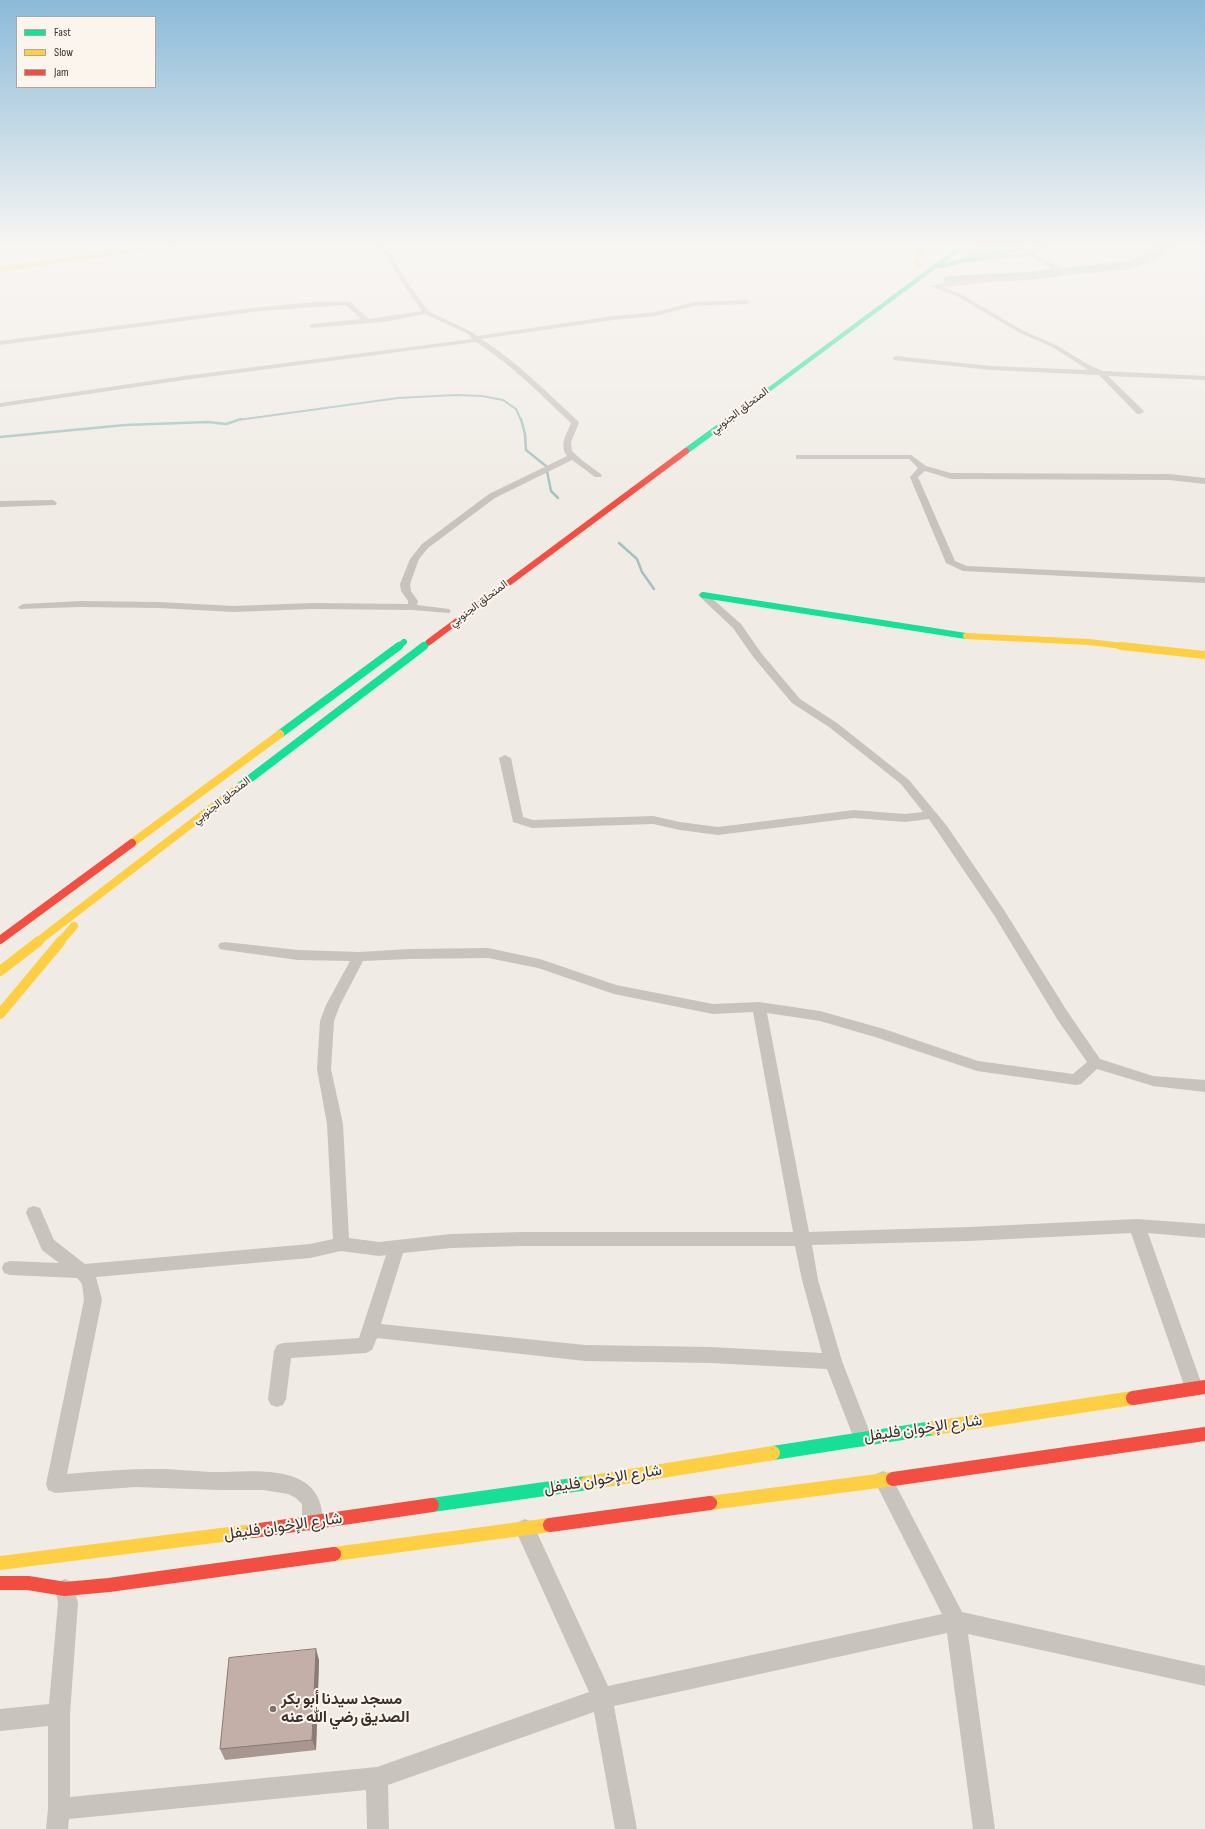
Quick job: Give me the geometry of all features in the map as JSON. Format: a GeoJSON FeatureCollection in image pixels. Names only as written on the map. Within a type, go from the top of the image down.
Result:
{"type":"FeatureCollection","features":[{"type":"Feature","properties":{"kind":"main road","name":"المتحلق الجنوبي"},"geometry":{"type":"LineString","coordinates":[[0,970],[101,895],[476,606],[849,330]]}},
{"type":"Feature","properties":{"kind":"main road"},"geometry":{"type":"LineString","coordinates":[[703,595],[973,637],[1089,642],[1205,655]]}},
{"type":"Feature","properties":{"kind":"main road","name":"المتحلق الجنوبي"},"geometry":{"type":"LineString","coordinates":[[434,620],[450,608]]}},
{"type":"Feature","properties":{"kind":"main road","name":"المتحلق الجنوبي"},"geometry":{"type":"LineString","coordinates":[[0,940],[414,634]]}},
{"type":"Feature","properties":{"kind":"main road"},"geometry":{"type":"LineString","coordinates":[[0,1014],[101,895]]}},
{"type":"Feature","properties":{"kind":"main road","name":"شارع الإخوان فليفل"},"geometry":{"type":"LineString","coordinates":[[0,1563],[312,1523],[585,1483],[863,1438],[1064,1410],[1199,1388]]}},
{"type":"Feature","properties":{"kind":"main road"},"geometry":{"type":"LineString","coordinates":[[0,1583],[28,1584],[65,1589],[109,1585],[180,1574],[525,1530],[1205,1434]]}},
{"type":"Feature","properties":{"kind":"street"},"geometry":{"type":"LineString","coordinates":[[0,343],[97,330]]}},
{"type":"Feature","properties":{"kind":"street"},"geometry":{"type":"LineString","coordinates":[[464,330],[490,348],[523,375],[575,423],[567,448],[572,457],[598,475]]}},
{"type":"Feature","properties":{"kind":"street"},"geometry":{"type":"LineString","coordinates":[[0,404],[532,330]]}},
{"type":"Feature","properties":{"kind":"street"},"geometry":{"type":"LineString","coordinates":[[1019,330],[1056,347],[1086,367],[1101,373],[1140,412]]}},
{"type":"Feature","properties":{"kind":"street"},"geometry":{"type":"LineString","coordinates":[[896,358],[991,368],[1205,378]]}},
{"type":"Feature","properties":{"kind":"street"},"geometry":{"type":"LineString","coordinates":[[412,606],[413,601],[406,591],[405,584],[415,559],[425,546],[492,496],[572,457]]}},
{"type":"Feature","properties":{"kind":"street"},"geometry":{"type":"LineString","coordinates":[[799,457],[911,457],[923,468],[951,476],[1169,477],[1205,480]]}},
{"type":"Feature","properties":{"kind":"street"},"geometry":{"type":"LineString","coordinates":[[923,468],[914,476],[951,563],[966,569],[1205,580]]}},
{"type":"Feature","properties":{"kind":"street"},"geometry":{"type":"LineString","coordinates":[[0,504],[53,503]]}},
{"type":"Feature","properties":{"kind":"street"},"geometry":{"type":"LineString","coordinates":[[703,595],[737,626],[758,656],[796,701],[833,725],[905,782],[943,829],[999,913],[1062,1015],[1095,1062],[1153,1081],[1205,1086]]}},
{"type":"Feature","properties":{"kind":"street"},"geometry":{"type":"LineString","coordinates":[[23,608],[80,604],[159,605],[234,609],[312,606],[412,606],[450,608]]}},
{"type":"Feature","properties":{"kind":"street"},"geometry":{"type":"LineString","coordinates":[[505,758],[518,819],[532,824],[653,820],[680,826],[718,831],[854,814],[905,818],[932,815]]}},
{"type":"Feature","properties":{"kind":"street"},"geometry":{"type":"LineString","coordinates":[[225,946],[298,955],[358,957],[409,954],[488,953],[521,958],[614,989],[713,1009],[759,1007],[820,1016],[879,1033],[977,1066],[1076,1080],[1095,1062]]}},
{"type":"Feature","properties":{"kind":"street"},"geometry":{"type":"LineString","coordinates":[[341,1244],[335,1124],[324,1069],[327,1021],[333,1005],[358,957]]}},
{"type":"Feature","properties":{"kind":"street"},"geometry":{"type":"LineString","coordinates":[[759,1007],[810,1280],[833,1361],[863,1438]]}},
{"type":"Feature","properties":{"kind":"street"},"geometry":{"type":"LineString","coordinates":[[34,1213],[48,1245],[82,1271],[90,1282],[94,1300],[55,1484],[148,1478],[221,1481],[274,1480],[290,1485],[305,1493],[313,1510],[312,1523]]}},
{"type":"Feature","properties":{"kind":"street"},"geometry":{"type":"LineString","coordinates":[[1137,1226],[1199,1388]]}},
{"type":"Feature","properties":{"kind":"street"},"geometry":{"type":"LineString","coordinates":[[10,1268],[82,1271],[310,1251],[341,1244],[371,1249],[451,1241],[508,1239],[802,1239],[968,1234],[1137,1226],[1205,1231]]}},
{"type":"Feature","properties":{"kind":"street"},"geometry":{"type":"LineString","coordinates":[[277,1399],[283,1351],[366,1345],[397,1247]]}},
{"type":"Feature","properties":{"kind":"street"},"geometry":{"type":"LineString","coordinates":[[370,1330],[585,1353],[711,1355],[833,1361]]}},
{"type":"Feature","properties":{"kind":"street"},"geometry":{"type":"LineString","coordinates":[[883,1480],[956,1621],[984,1829]]}},
{"type":"Feature","properties":{"kind":"street"},"geometry":{"type":"LineString","coordinates":[[525,1530],[602,1698],[626,1829]]}},
{"type":"Feature","properties":{"kind":"street"},"geometry":{"type":"LineString","coordinates":[[65,1589],[68,1603],[59,1714],[58,1819],[377,1778],[602,1698],[956,1621],[1205,1676]]}},
{"type":"Feature","properties":{"kind":"street"},"geometry":{"type":"LineString","coordinates":[[0,1720],[59,1714]]}},
{"type":"Feature","properties":{"kind":"street"},"geometry":{"type":"LineString","coordinates":[[377,1778],[378,1829]]}},
{"type":"Feature","properties":{"kind":"building","name":"مسجد سيدنا أبو بكر الصديق رضي الله عنه"},"geometry":{"type":"Polygon","coordinates":[[[316,1649],[312,1740],[220,1749],[229,1658],[316,1649]]]}},
{"type":"Feature","properties":{"kind":"waterway"},"geometry":{"type":"LineString","coordinates":[[238,420],[398,398],[456,395],[482,396],[503,400],[516,409],[521,420]]}},
{"type":"Feature","properties":{"kind":"waterway"},"geometry":{"type":"LineString","coordinates":[[521,419],[525,434],[526,450],[546,466],[551,491],[558,498]]}},
{"type":"Feature","properties":{"kind":"waterway"},"geometry":{"type":"LineString","coordinates":[[0,437],[125,425],[208,422],[226,424],[238,420]]}},
{"type":"Feature","properties":{"kind":"waterway"},"geometry":{"type":"LineString","coordinates":[[619,543],[637,559],[642,572],[654,589]]}},
{"type":"Feature","properties":{"kind":"traffic: fast"},"geometry":{"type":"LineString","coordinates":[[686,451],[849,330]]}},
{"type":"Feature","properties":{"kind":"traffic: fast"},"geometry":{"type":"LineString","coordinates":[[703,595],[966,636]]}},
{"type":"Feature","properties":{"kind":"traffic: fast"},"geometry":{"type":"LineString","coordinates":[[280,734],[404,642]]}},
{"type":"Feature","properties":{"kind":"traffic: fast"},"geometry":{"type":"LineString","coordinates":[[239,787],[429,642]]}},
{"type":"Feature","properties":{"kind":"traffic: fast"},"geometry":{"type":"LineString","coordinates":[[773,1453],[934,1428]]}},
{"type":"Feature","properties":{"kind":"traffic: fast"},"geometry":{"type":"LineString","coordinates":[[432,1505],[587,1483]]}},
{"type":"Feature","properties":{"kind":"traffic: slow"},"geometry":{"type":"LineString","coordinates":[[966,636],[1089,642],[1205,655]]}},
{"type":"Feature","properties":{"kind":"traffic: slow"},"geometry":{"type":"LineString","coordinates":[[132,843],[280,734]]}},
{"type":"Feature","properties":{"kind":"traffic: slow"},"geometry":{"type":"LineString","coordinates":[[0,971],[239,787]]}},
{"type":"Feature","properties":{"kind":"traffic: slow"},"geometry":{"type":"LineString","coordinates":[[0,1014],[74,926]]}},
{"type":"Feature","properties":{"kind":"traffic: slow"},"geometry":{"type":"LineString","coordinates":[[934,1428],[1133,1398]]}},
{"type":"Feature","properties":{"kind":"traffic: slow"},"geometry":{"type":"LineString","coordinates":[[587,1483],[773,1453]]}},
{"type":"Feature","properties":{"kind":"traffic: slow"},"geometry":{"type":"LineString","coordinates":[[710,1503],[893,1479]]}},
{"type":"Feature","properties":{"kind":"traffic: slow"},"geometry":{"type":"LineString","coordinates":[[334,1554],[550,1525]]}},
{"type":"Feature","properties":{"kind":"traffic: slow"},"geometry":{"type":"LineString","coordinates":[[0,1563],[253,1531]]}},
{"type":"Feature","properties":{"kind":"traffic: jam"},"geometry":{"type":"LineString","coordinates":[[429,642],[686,451]]}},
{"type":"Feature","properties":{"kind":"traffic: jam"},"geometry":{"type":"LineString","coordinates":[[0,940],[132,843]]}},
{"type":"Feature","properties":{"kind":"traffic: jam"},"geometry":{"type":"LineString","coordinates":[[1133,1398],[1205,1387]]}},
{"type":"Feature","properties":{"kind":"traffic: jam"},"geometry":{"type":"LineString","coordinates":[[893,1479],[1205,1434]]}},
{"type":"Feature","properties":{"kind":"traffic: jam"},"geometry":{"type":"LineString","coordinates":[[550,1525],[710,1503]]}},
{"type":"Feature","properties":{"kind":"traffic: jam"},"geometry":{"type":"LineString","coordinates":[[253,1531],[432,1505]]}},
{"type":"Feature","properties":{"kind":"traffic: jam"},"geometry":{"type":"LineString","coordinates":[[0,1583],[28,1583],[65,1589],[109,1585],[334,1554]]}},
{"type":"Feature","properties":{"kind":"place","name":"مسجد سيدنا أبو بكر الصديق رضي الله عنه"},"geometry":{"type":"Point","coordinates":[273,1709]}}]}
